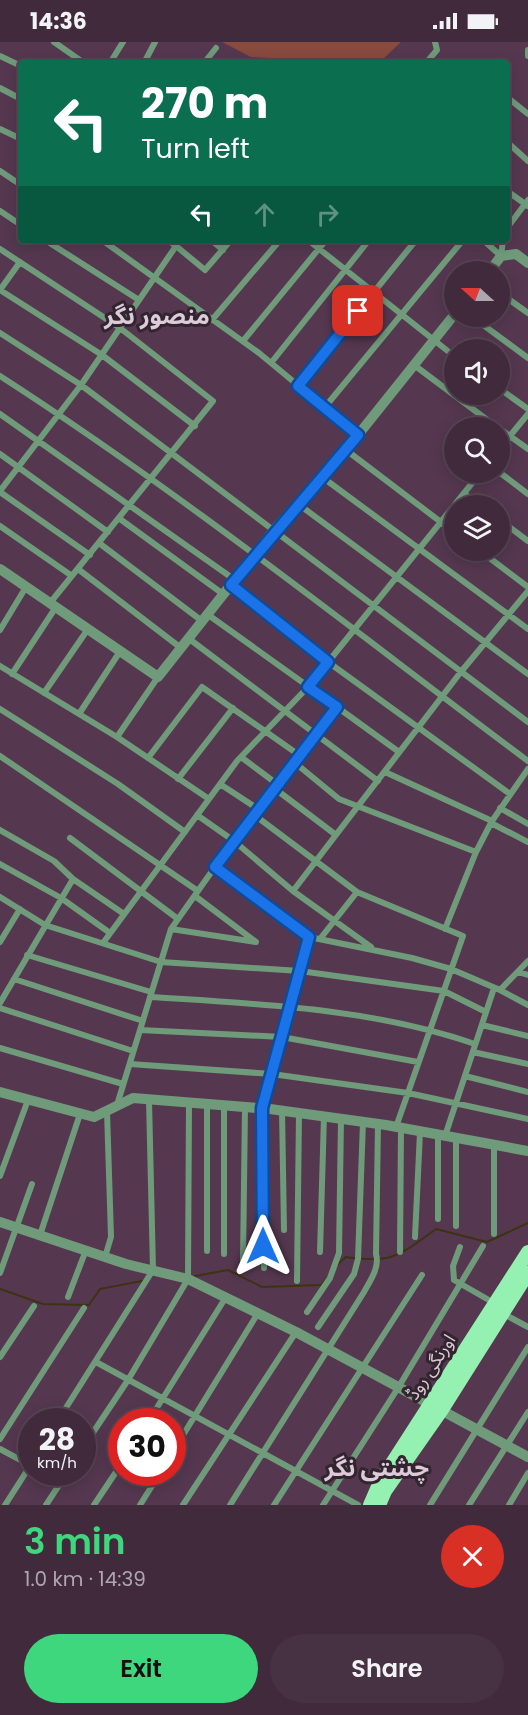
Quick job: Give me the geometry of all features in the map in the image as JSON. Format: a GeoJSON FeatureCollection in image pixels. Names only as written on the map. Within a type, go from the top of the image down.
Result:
{"type":"FeatureCollection","features":[{"type":"Feature","properties":{"kind":"main road","name":"اورنگی روڈ"},"geometry":{"type":"LineString","coordinates":[[380,1505],[385,1491],[498,1308],[528,1252]]}},
{"type":"Feature","properties":{"kind":"main road","name":"اورنگی روڈ"},"geometry":{"type":"LineString","coordinates":[[498,1308],[528,1272]]}},
{"type":"Feature","properties":{"kind":"main road","name":"اورنگی روڈ"},"geometry":{"type":"LineString","coordinates":[[370,1505],[380,1482],[435,1408]]}},
{"type":"Feature","properties":{"kind":"street"},"geometry":{"type":"LineString","coordinates":[[54,42],[80,60]]}},
{"type":"Feature","properties":{"kind":"street"},"geometry":{"type":"LineString","coordinates":[[112,60],[123,42]]}},
{"type":"Feature","properties":{"kind":"street"},"geometry":{"type":"LineString","coordinates":[[146,60],[155,42]]}},
{"type":"Feature","properties":{"kind":"street"},"geometry":{"type":"LineString","coordinates":[[429,60],[437,50],[435,42]]}},
{"type":"Feature","properties":{"kind":"street"},"geometry":{"type":"LineString","coordinates":[[206,60],[216,48]]}},
{"type":"Feature","properties":{"kind":"street"},"geometry":{"type":"LineString","coordinates":[[528,50],[528,56]]}},
{"type":"Feature","properties":{"kind":"street"},"geometry":{"type":"LineString","coordinates":[[0,56],[18,65]]}},
{"type":"Feature","properties":{"kind":"street"},"geometry":{"type":"LineString","coordinates":[[0,88],[18,97]]}},
{"type":"Feature","properties":{"kind":"street"},"geometry":{"type":"LineString","coordinates":[[510,99],[528,114]]}},
{"type":"Feature","properties":{"kind":"street"},"geometry":{"type":"LineString","coordinates":[[0,129],[18,138]]}},
{"type":"Feature","properties":{"kind":"street"},"geometry":{"type":"LineString","coordinates":[[510,145],[528,161]]}},
{"type":"Feature","properties":{"kind":"street"},"geometry":{"type":"LineString","coordinates":[[0,171],[18,183]]}},
{"type":"Feature","properties":{"kind":"street"},"geometry":{"type":"LineString","coordinates":[[510,193],[527,204],[510,224]]}},
{"type":"Feature","properties":{"kind":"street"},"geometry":{"type":"LineString","coordinates":[[0,211],[18,223]]}},
{"type":"Feature","properties":{"kind":"street"},"geometry":{"type":"LineString","coordinates":[[50,243],[139,300]]}},
{"type":"Feature","properties":{"kind":"street"},"geometry":{"type":"LineString","coordinates":[[106,243],[243,341],[358,435]]}},
{"type":"Feature","properties":{"kind":"street"},"geometry":{"type":"LineString","coordinates":[[172,243],[205,270],[229,243]]}},
{"type":"Feature","properties":{"kind":"street"},"geometry":{"type":"LineString","coordinates":[[215,243],[223,250]]}},
{"type":"Feature","properties":{"kind":"street"},"geometry":{"type":"LineString","coordinates":[[212,320],[277,243]]}},
{"type":"Feature","properties":{"kind":"street"},"geometry":{"type":"LineString","coordinates":[[312,243],[444,348]]}},
{"type":"Feature","properties":{"kind":"street"},"geometry":{"type":"LineString","coordinates":[[243,341],[324,243]]}},
{"type":"Feature","properties":{"kind":"street"},"geometry":{"type":"LineString","coordinates":[[271,363],[367,243]]}},
{"type":"Feature","properties":{"kind":"street"},"geometry":{"type":"LineString","coordinates":[[298,386],[414,243]]}},
{"type":"Feature","properties":{"kind":"street"},"geometry":{"type":"LineString","coordinates":[[325,407],[461,243]]}},
{"type":"Feature","properties":{"kind":"street"},"geometry":{"type":"LineString","coordinates":[[486,243],[501,256],[516,254],[528,263]]}},
{"type":"Feature","properties":{"kind":"street"},"geometry":{"type":"LineString","coordinates":[[497,261],[501,256],[503,243]]}},
{"type":"Feature","properties":{"kind":"street"},"geometry":{"type":"LineString","coordinates":[[90,555],[0,492],[81,385],[176,246]]}},
{"type":"Feature","properties":{"kind":"street"},"geometry":{"type":"LineString","coordinates":[[0,249],[120,328],[213,401],[173,454],[72,576],[12,674]]}},
{"type":"Feature","properties":{"kind":"street"},"geometry":{"type":"LineString","coordinates":[[20,262],[0,290],[102,355],[195,426]]}},
{"type":"Feature","properties":{"kind":"street"},"geometry":{"type":"LineString","coordinates":[[510,300],[528,314]]}},
{"type":"Feature","properties":{"kind":"street"},"geometry":{"type":"LineString","coordinates":[[117,737],[158,677],[274,530],[358,435],[445,327]]}},
{"type":"Feature","properties":{"kind":"street"},"geometry":{"type":"LineString","coordinates":[[486,327],[528,358]]}},
{"type":"Feature","properties":{"kind":"street"},"geometry":{"type":"LineString","coordinates":[[0,333],[81,385],[460,673],[528,722]]}},
{"type":"Feature","properties":{"kind":"street"},"geometry":{"type":"LineString","coordinates":[[414,365],[484,417]]}},
{"type":"Feature","properties":{"kind":"street"},"geometry":{"type":"LineString","coordinates":[[0,376],[59,414],[254,556],[528,762]]}},
{"type":"Feature","properties":{"kind":"street"},"geometry":{"type":"LineString","coordinates":[[510,396],[528,409]]}},
{"type":"Feature","properties":{"kind":"street"},"geometry":{"type":"LineString","coordinates":[[0,414],[40,439],[131,505],[328,662],[510,794]]}},
{"type":"Feature","properties":{"kind":"street"},"geometry":{"type":"LineString","coordinates":[[510,435],[528,414]]}},
{"type":"Feature","properties":{"kind":"street"},"geometry":{"type":"LineString","coordinates":[[510,437],[528,449]]}},
{"type":"Feature","properties":{"kind":"street"},"geometry":{"type":"LineString","coordinates":[[345,450],[444,524]]}},
{"type":"Feature","properties":{"kind":"street"},"geometry":{"type":"LineString","coordinates":[[0,454],[108,532]]}},
{"type":"Feature","properties":{"kind":"street"},"geometry":{"type":"LineString","coordinates":[[322,477],[528,628]]}},
{"type":"Feature","properties":{"kind":"street"},"geometry":{"type":"LineString","coordinates":[[510,480],[528,494]]}},
{"type":"Feature","properties":{"kind":"street"},"geometry":{"type":"LineString","coordinates":[[103,943],[241,757],[308,687],[472,483]]}},
{"type":"Feature","properties":{"kind":"street"},"geometry":{"type":"LineString","coordinates":[[298,504],[484,644],[528,674]]}},
{"type":"Feature","properties":{"kind":"street"},"geometry":{"type":"LineString","coordinates":[[120,519],[230,586]]}},
{"type":"Feature","properties":{"kind":"street"},"geometry":{"type":"LineString","coordinates":[[0,526],[72,576]]}},
{"type":"Feature","properties":{"kind":"street"},"geometry":{"type":"LineString","coordinates":[[510,528],[528,541]]}},
{"type":"Feature","properties":{"kind":"street"},"geometry":{"type":"LineString","coordinates":[[99,543],[337,707],[399,753]]}},
{"type":"Feature","properties":{"kind":"street"},"geometry":{"type":"LineString","coordinates":[[293,891],[460,673],[528,589],[493,561]]}},
{"type":"Feature","properties":{"kind":"street"},"geometry":{"type":"LineString","coordinates":[[0,568],[120,653],[158,677]]}},
{"type":"Feature","properties":{"kind":"street"},"geometry":{"type":"LineString","coordinates":[[78,569],[181,648]]}},
{"type":"Feature","properties":{"kind":"street"},"geometry":{"type":"LineString","coordinates":[[0,630],[26,587]]}},
{"type":"Feature","properties":{"kind":"street"},"geometry":{"type":"LineString","coordinates":[[45,693],[88,629]]}},
{"type":"Feature","properties":{"kind":"street"},"geometry":{"type":"LineString","coordinates":[[188,638],[378,781]]}},
{"type":"Feature","properties":{"kind":"street"},"geometry":{"type":"LineString","coordinates":[[79,714],[120,653]]}},
{"type":"Feature","properties":{"kind":"street"},"geometry":{"type":"LineString","coordinates":[[0,666],[117,737],[209,799]]}},
{"type":"Feature","properties":{"kind":"street"},"geometry":{"type":"LineString","coordinates":[[148,758],[202,687],[300,755]]}},
{"type":"Feature","properties":{"kind":"street"},"geometry":{"type":"LineString","coordinates":[[105,1257],[111,1237],[112,1108],[130,1064],[171,929],[234,841],[337,707]]}},
{"type":"Feature","properties":{"kind":"street"},"geometry":{"type":"LineString","coordinates":[[178,778],[233,708]]}},
{"type":"Feature","properties":{"kind":"street"},"geometry":{"type":"LineString","coordinates":[[0,709],[118,784],[185,832]]}},
{"type":"Feature","properties":{"kind":"street"},"geometry":{"type":"LineString","coordinates":[[0,756],[161,865],[256,942],[171,929]]}},
{"type":"Feature","properties":{"kind":"street"},"geometry":{"type":"LineString","coordinates":[[241,757],[336,835]]}},
{"type":"Feature","properties":{"kind":"street"},"geometry":{"type":"LineString","coordinates":[[294,762],[339,799],[476,852]]}},
{"type":"Feature","properties":{"kind":"street"},"geometry":{"type":"LineString","coordinates":[[445,929],[476,852],[491,822],[528,769]]}},
{"type":"Feature","properties":{"kind":"street"},"geometry":{"type":"LineString","coordinates":[[385,772],[528,842]]}},
{"type":"Feature","properties":{"kind":"street"},"geometry":{"type":"LineString","coordinates":[[220,784],[315,862],[357,892],[463,936],[418,1062],[398,1128],[400,1252]]}},
{"type":"Feature","properties":{"kind":"street"},"geometry":{"type":"LineString","coordinates":[[500,808],[528,824]]}},
{"type":"Feature","properties":{"kind":"street"},"geometry":{"type":"LineString","coordinates":[[197,815],[234,841],[293,891],[374,950]]}},
{"type":"Feature","properties":{"kind":"street"},"geometry":{"type":"LineString","coordinates":[[0,830],[54,861],[73,879],[124,914]]}},
{"type":"Feature","properties":{"kind":"street"},"geometry":{"type":"LineString","coordinates":[[70,837],[178,919]]}},
{"type":"Feature","properties":{"kind":"street"},"geometry":{"type":"LineString","coordinates":[[0,864],[61,898],[110,933]]}},
{"type":"Feature","properties":{"kind":"street"},"geometry":{"type":"LineString","coordinates":[[215,867],[309,937],[451,969],[528,1005]]}},
{"type":"Feature","properties":{"kind":"street"},"geometry":{"type":"LineString","coordinates":[[0,1004],[73,879]]}},
{"type":"Feature","properties":{"kind":"street"},"geometry":{"type":"LineString","coordinates":[[320,939],[357,892]]}},
{"type":"Feature","properties":{"kind":"street"},"geometry":{"type":"LineString","coordinates":[[0,897],[45,925],[161,962],[300,971],[444,991],[486,1012]]}},
{"type":"Feature","properties":{"kind":"street"},"geometry":{"type":"LineString","coordinates":[[0,942],[20,909]]}},
{"type":"Feature","properties":{"kind":"street"},"geometry":{"type":"LineString","coordinates":[[264,1269],[262,1108],[309,937]]}},
{"type":"Feature","properties":{"kind":"street"},"geometry":{"type":"LineString","coordinates":[[27,956],[151,995],[290,1006],[430,1028],[475,1044]]}},
{"type":"Feature","properties":{"kind":"street"},"geometry":{"type":"LineString","coordinates":[[438,1219],[446,1137],[486,1012],[497,989],[528,961]]}},
{"type":"Feature","properties":{"kind":"street"},"geometry":{"type":"LineString","coordinates":[[518,972],[528,975]]}},
{"type":"Feature","properties":{"kind":"street"},"geometry":{"type":"LineString","coordinates":[[14,979],[143,1021]]}},
{"type":"Feature","properties":{"kind":"street"},"geometry":{"type":"LineString","coordinates":[[0,1008],[134,1051]]}},
{"type":"Feature","properties":{"kind":"street"},"geometry":{"type":"LineString","coordinates":[[482,1025],[528,1036]]}},
{"type":"Feature","properties":{"kind":"street"},"geometry":{"type":"LineString","coordinates":[[140,1030],[282,1037],[418,1062]]}},
{"type":"Feature","properties":{"kind":"street"},"geometry":{"type":"LineString","coordinates":[[0,1048],[123,1084]]}},
{"type":"Feature","properties":{"kind":"street"},"geometry":{"type":"LineString","coordinates":[[473,1052],[528,1064]]}},
{"type":"Feature","properties":{"kind":"street"},"geometry":{"type":"LineString","coordinates":[[130,1064],[272,1074],[408,1093],[528,1119]]}},
{"type":"Feature","properties":{"kind":"street"},"geometry":{"type":"LineString","coordinates":[[465,1076],[528,1092]]}},
{"type":"Feature","properties":{"kind":"street"},"geometry":{"type":"LineString","coordinates":[[0,1092],[94,1118],[133,1098],[189,1102],[324,1116],[528,1152]]}},
{"type":"Feature","properties":{"kind":"street"},"geometry":{"type":"LineString","coordinates":[[0,1176],[28,1100]]}},
{"type":"Feature","properties":{"kind":"street"},"geometry":{"type":"LineString","coordinates":[[66,1408],[153,1270],[149,1100]]}},
{"type":"Feature","properties":{"kind":"street"},"geometry":{"type":"LineString","coordinates":[[96,1428],[128,1380],[188,1278],[189,1102]]}},
{"type":"Feature","properties":{"kind":"street"},"geometry":{"type":"LineString","coordinates":[[207,1104],[207,1251]]}},
{"type":"Feature","properties":{"kind":"street"},"geometry":{"type":"LineString","coordinates":[[224,1105],[224,1254]]}},
{"type":"Feature","properties":{"kind":"street"},"geometry":{"type":"LineString","coordinates":[[243,1262],[245,1107]]}},
{"type":"Feature","properties":{"kind":"street"},"geometry":{"type":"LineString","coordinates":[[282,1110],[284,1230]]}},
{"type":"Feature","properties":{"kind":"street"},"geometry":{"type":"LineString","coordinates":[[297,1281],[299,1113]]}},
{"type":"Feature","properties":{"kind":"street"},"geometry":{"type":"LineString","coordinates":[[40,1235],[80,1114]]}},
{"type":"Feature","properties":{"kind":"street"},"geometry":{"type":"LineString","coordinates":[[320,1252],[324,1116]]}},
{"type":"Feature","properties":{"kind":"street"},"geometry":{"type":"LineString","coordinates":[[306,1312],[330,1278],[339,1253],[341,1119]]}},
{"type":"Feature","properties":{"kind":"street"},"geometry":{"type":"LineString","coordinates":[[318,1327],[354,1274],[358,1259],[363,1122]]}},
{"type":"Feature","properties":{"kind":"street"},"geometry":{"type":"LineString","coordinates":[[230,1505],[364,1292],[378,1261],[376,1254],[378,1124]]}},
{"type":"Feature","properties":{"kind":"street"},"geometry":{"type":"LineString","coordinates":[[415,1237],[420,1132]]}},
{"type":"Feature","properties":{"kind":"street"},"geometry":{"type":"LineString","coordinates":[[446,1137],[456,1226]]}},
{"type":"Feature","properties":{"kind":"street"},"geometry":{"type":"LineString","coordinates":[[494,1145],[494,1234]]}},
{"type":"Feature","properties":{"kind":"street"},"geometry":{"type":"LineString","coordinates":[[0,1273],[32,1184]]}},
{"type":"Feature","properties":{"kind":"street"},"geometry":{"type":"LineString","coordinates":[[0,1222],[105,1257],[188,1278],[296,1332],[528,1457]]}},
{"type":"Feature","properties":{"kind":"street"},"geometry":{"type":"LineString","coordinates":[[323,1505],[398,1388],[483,1246]]}},
{"type":"Feature","properties":{"kind":"street"},"geometry":{"type":"LineString","coordinates":[[460,1247],[453,1266],[454,1280],[528,1327]]}},
{"type":"Feature","properties":{"kind":"street"},"geometry":{"type":"LineString","coordinates":[[68,1297],[86,1250]]}},
{"type":"Feature","properties":{"kind":"street"},"geometry":{"type":"LineString","coordinates":[[274,1505],[422,1275]]}},
{"type":"Feature","properties":{"kind":"street"},"geometry":{"type":"LineString","coordinates":[[158,1408],[226,1297]]}},
{"type":"Feature","properties":{"kind":"street"},"geometry":{"type":"LineString","coordinates":[[0,1357],[34,1306]]}},
{"type":"Feature","properties":{"kind":"street"},"geometry":{"type":"LineString","coordinates":[[0,1439],[84,1308]]}},
{"type":"Feature","properties":{"kind":"street"},"geometry":{"type":"LineString","coordinates":[[186,1431],[258,1313]]}},
{"type":"Feature","properties":{"kind":"street"},"geometry":{"type":"LineString","coordinates":[[183,1505],[296,1332]]}},
{"type":"Feature","properties":{"kind":"street"},"geometry":{"type":"LineString","coordinates":[[430,1505],[528,1347]]}},
{"type":"Feature","properties":{"kind":"street"},"geometry":{"type":"LineString","coordinates":[[96,1362],[358,1505]]}},
{"type":"Feature","properties":{"kind":"street"},"geometry":{"type":"LineString","coordinates":[[469,1505],[528,1412]]}},
{"type":"Feature","properties":{"kind":"street"},"geometry":{"type":"LineString","coordinates":[[0,1449],[18,1458]]}},
{"type":"Feature","properties":{"kind":"street"},"geometry":{"type":"LineString","coordinates":[[509,1505],[528,1473]]}},
{"type":"Feature","properties":{"kind":"street"},"geometry":{"type":"LineString","coordinates":[[5,1505],[18,1484]]}},
{"type":"Feature","properties":{"kind":"street"},"geometry":{"type":"LineString","coordinates":[[94,1505],[108,1484]]}},
{"type":"Feature","properties":{"kind":"street"},"geometry":{"type":"LineString","coordinates":[[46,1505],[58,1486]]}},
{"type":"Feature","properties":{"kind":"street"},"geometry":{"type":"LineString","coordinates":[[140,1505],[152,1486]]}},
{"type":"Feature","properties":{"kind":"shaded area"},"geometry":{"type":"Polygon","coordinates":[[[222,42],[401,42],[382,60],[251,57],[222,42]]]}},
{"type":"Feature","properties":{"kind":"waterway"},"geometry":{"type":"LineString","coordinates":[[337,1265],[346,1257],[375,1259],[395,1255],[436,1229],[487,1242],[528,1223]]}},
{"type":"Feature","properties":{"kind":"waterway"},"geometry":{"type":"LineString","coordinates":[[195,1276],[228,1270],[262,1287],[321,1285],[328,1277]]}},
{"type":"Feature","properties":{"kind":"waterway"},"geometry":{"type":"LineString","coordinates":[[0,1289],[43,1304],[89,1305],[100,1289],[142,1281]]}},
{"type":"Feature","properties":{"kind":"district","name":"منصور نگر"},"geometry":{"type":"Point","coordinates":[157,316]}},
{"type":"Feature","properties":{"kind":"district","name":"چشتی نگر"},"geometry":{"type":"Point","coordinates":[377,1468]}},
{"type":"Feature","properties":{"kind":"route"},"geometry":{"type":"LineString","coordinates":[[263,1246],[262,1108],[309,937],[215,867],[337,707],[308,687],[328,662],[231,585],[274,530],[358,435],[298,386],[358,311]]}}]}
